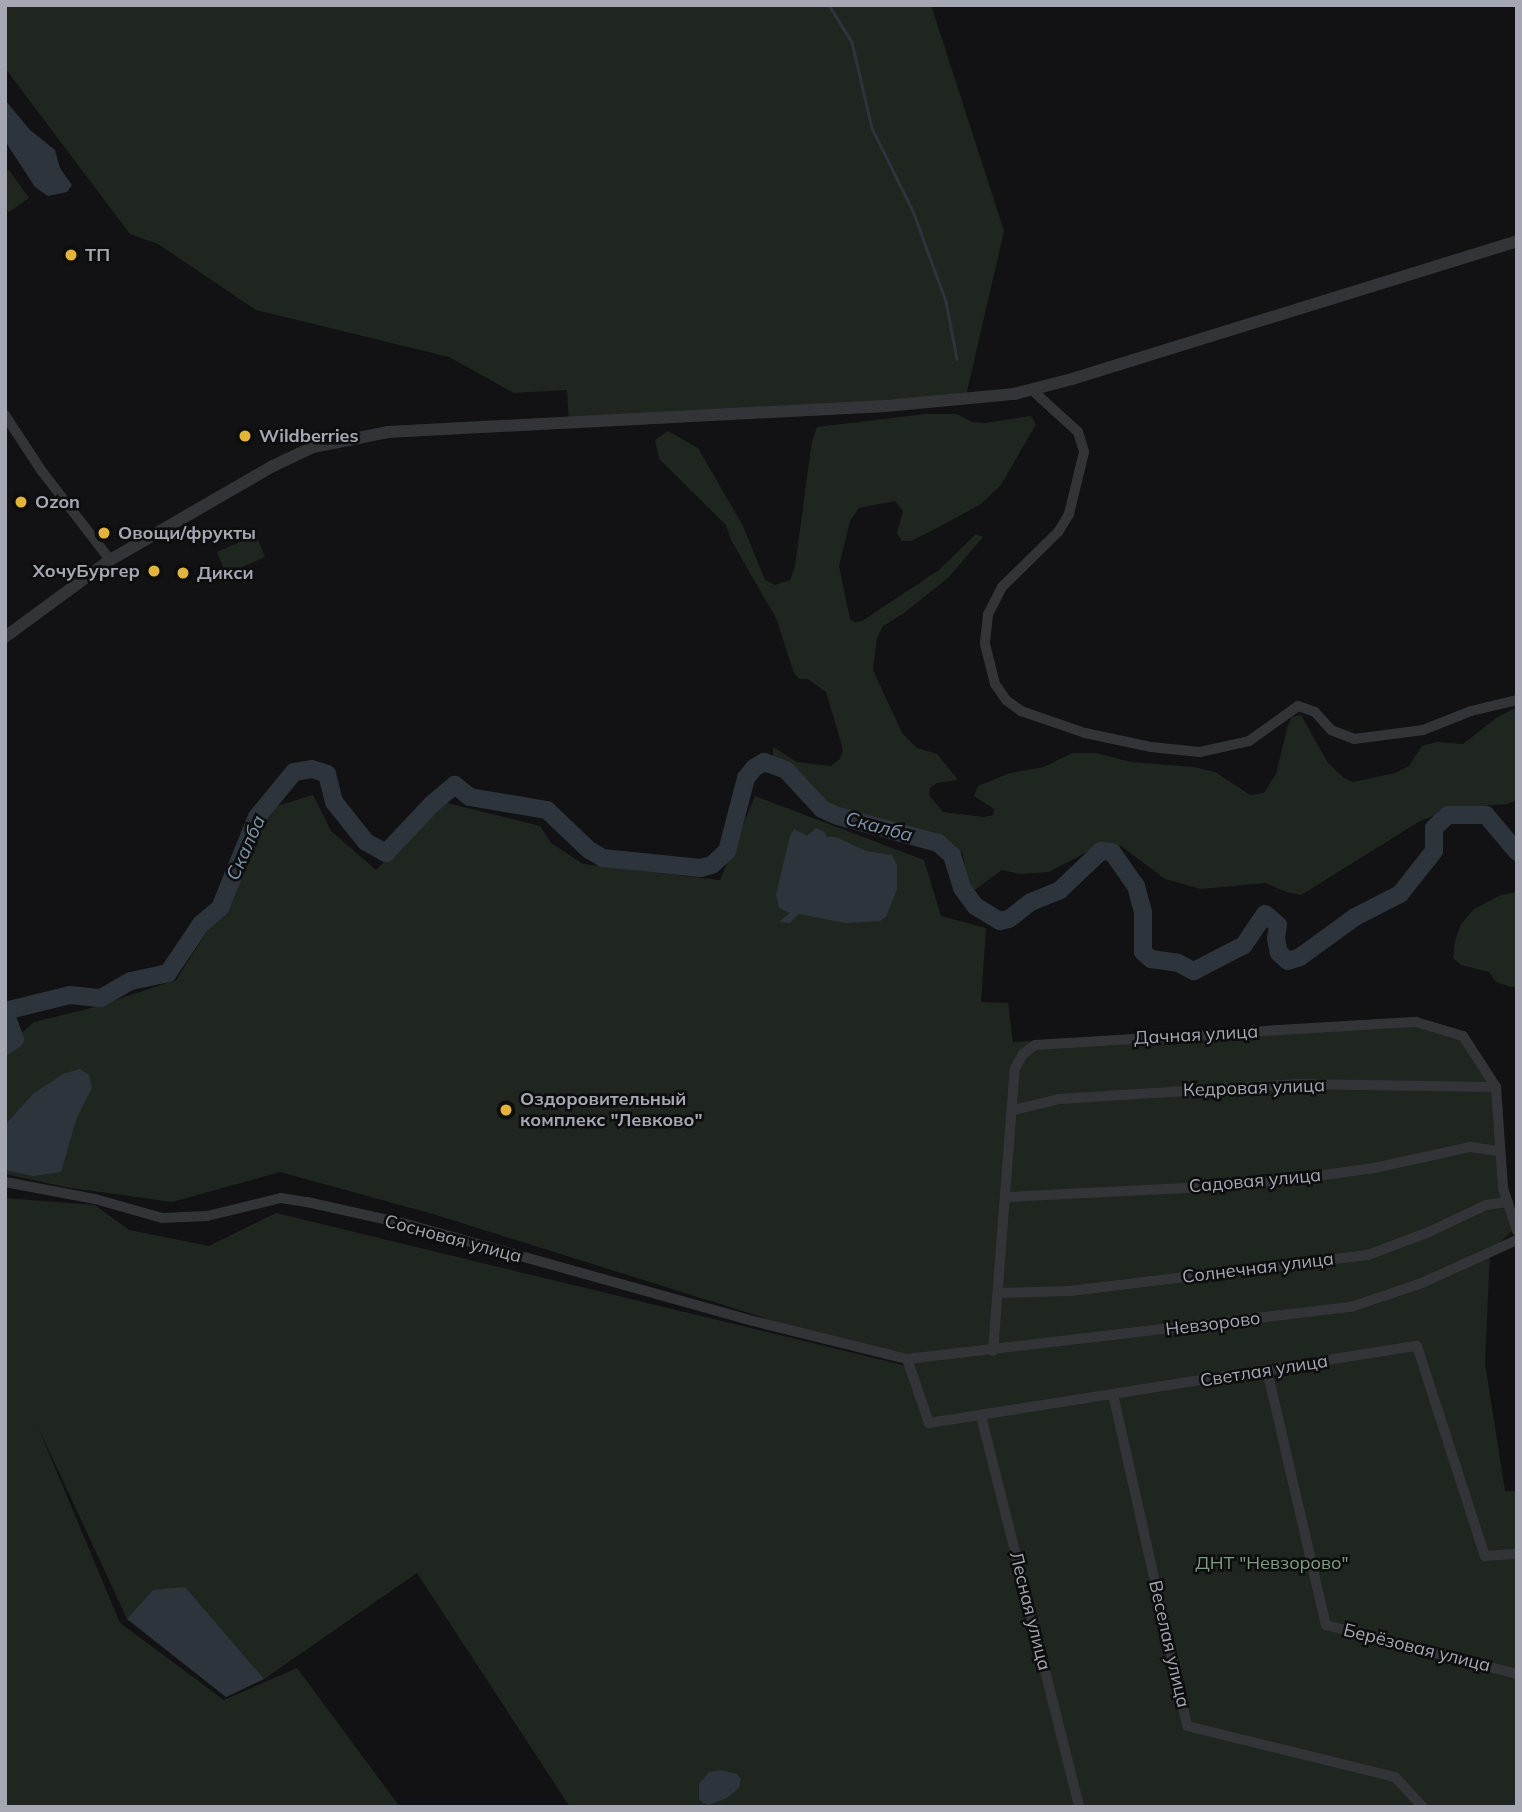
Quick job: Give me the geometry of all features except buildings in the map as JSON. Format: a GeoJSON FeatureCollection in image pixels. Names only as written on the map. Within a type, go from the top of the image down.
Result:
{"type":"FeatureCollection","features":[{"type":"Feature","properties":{"kind":"street"},"geometry":{"type":"LineString","coordinates":[[5,637],[110,560],[273,466],[313,447],[388,432],[899,405],[965,400],[1032,390],[1517,241]]}},
{"type":"Feature","properties":{"kind":"street"},"geometry":{"type":"LineString","coordinates":[[1032,390],[1078,432],[1084,452],[1069,514],[1052,538],[1002,587],[988,614],[985,644],[992,675],[1006,700],[1021,711],[1085,733],[1151,747],[1200,752],[1249,741],[1298,706],[1315,712],[1332,730],[1354,739],[1423,730],[1471,711],[1517,700]]}},
{"type":"Feature","properties":{"kind":"street"},"geometry":{"type":"LineString","coordinates":[[5,415],[41,470],[110,560]]}},
{"type":"Feature","properties":{"kind":"street","name":"Дачная улица"},"geometry":{"type":"LineString","coordinates":[[993,1352],[1000,1293],[1016,1068],[1023,1054],[1035,1045],[1416,1022],[1463,1035],[1496,1087],[1500,1151],[1507,1202],[1517,1231]]}},
{"type":"Feature","properties":{"kind":"street","name":"Кедровая улица"},"geometry":{"type":"LineString","coordinates":[[1013,1110],[1059,1099],[1298,1084],[1496,1087]]}},
{"type":"Feature","properties":{"kind":"street","name":"Садовая улица"},"geometry":{"type":"LineString","coordinates":[[1007,1197],[1260,1184],[1374,1168],[1469,1147],[1500,1151]]}},
{"type":"Feature","properties":{"kind":"street","name":"Сосновая улица"},"geometry":{"type":"LineString","coordinates":[[5,1182],[95,1199],[162,1217],[207,1216],[281,1198],[307,1202],[406,1224],[902,1359]]}},
{"type":"Feature","properties":{"kind":"street","name":"Солнечная улица"},"geometry":{"type":"LineString","coordinates":[[1000,1293],[1070,1290],[1368,1255],[1429,1232],[1486,1205],[1507,1202]]}},
{"type":"Feature","properties":{"kind":"street","name":"Невзорово"},"geometry":{"type":"LineString","coordinates":[[902,1359],[993,1352],[1351,1307],[1422,1283],[1517,1240]]}},
{"type":"Feature","properties":{"kind":"street","name":"Светлая улица"},"geometry":{"type":"LineString","coordinates":[[902,1359],[929,1423],[1417,1346],[1485,1556],[1517,1554]]}},
{"type":"Feature","properties":{"kind":"street","name":"Берёзовая улица"},"geometry":{"type":"LineString","coordinates":[[1268,1370],[1326,1625],[1517,1674]]}},
{"type":"Feature","properties":{"kind":"street","name":"Веселая улица"},"geometry":{"type":"LineString","coordinates":[[1113,1394],[1187,1726],[1395,1777],[1423,1807]]}},
{"type":"Feature","properties":{"kind":"street","name":"Лесная улица"},"geometry":{"type":"LineString","coordinates":[[981,1416],[1079,1807]]}},
{"type":"Feature","properties":{"kind":"green space"},"geometry":{"type":"Polygon","coordinates":[[[5,5],[931,5],[1004,231],[965,400],[569,424],[567,390],[514,393],[449,357],[256,310],[158,244],[130,234],[5,68],[5,5]]]}},
{"type":"Feature","properties":{"kind":"green space"},"geometry":{"type":"Polygon","coordinates":[[[9,170],[29,198],[9,212],[5,206],[5,173],[9,170]]]}},
{"type":"Feature","properties":{"kind":"green space"},"geometry":{"type":"Polygon","coordinates":[[[925,414],[957,414],[972,422],[985,423],[1031,416],[1036,424],[1001,485],[981,504],[911,541],[902,541],[897,533],[903,511],[895,501],[859,508],[850,521],[839,566],[850,619],[854,622],[862,621],[939,570],[976,534],[983,537],[948,578],[883,626],[877,638],[873,670],[902,733],[917,748],[937,754],[958,780],[937,783],[930,788],[929,795],[943,812],[984,817],[993,815],[994,809],[974,796],[978,786],[1010,773],[1044,767],[1072,753],[1096,753],[1131,762],[1194,767],[1215,772],[1250,795],[1264,793],[1276,774],[1288,725],[1292,717],[1301,715],[1328,763],[1344,778],[1353,782],[1395,773],[1409,766],[1422,746],[1436,742],[1463,744],[1496,718],[1517,707],[1517,800],[1507,804],[1456,808],[1420,821],[1301,895],[1266,883],[1201,889],[1165,879],[1121,846],[1104,843],[1049,872],[1020,874],[1002,870],[973,891],[968,888],[963,854],[956,846],[940,837],[900,824],[836,809],[819,797],[808,782],[773,756],[773,747],[797,762],[831,766],[840,759],[843,749],[826,692],[808,679],[799,679],[794,673],[776,618],[731,540],[726,525],[659,459],[655,440],[668,431],[698,448],[743,526],[765,580],[775,585],[790,580],[795,566],[812,441],[817,427],[925,414]]]}},
{"type":"Feature","properties":{"kind":"green space"},"geometry":{"type":"Polygon","coordinates":[[[256,535],[265,557],[226,574],[217,552],[256,535]]]}},
{"type":"Feature","properties":{"kind":"green space","name":"ДНТ \"Невзорово\""},"geometry":{"type":"Polygon","coordinates":[[[313,795],[331,831],[376,870],[443,802],[540,826],[551,843],[583,864],[720,880],[755,796],[924,860],[941,916],[986,928],[981,1002],[1008,1003],[1013,1042],[1410,1021],[1469,1041],[1493,1073],[1503,1109],[1499,1180],[1512,1231],[1490,1252],[1485,1363],[1505,1491],[1517,1491],[1517,1807],[570,1807],[417,1573],[264,1679],[226,1697],[127,1619],[38,1427],[120,1623],[224,1700],[297,1668],[400,1807],[5,1807],[5,1198],[95,1205],[129,1230],[209,1246],[276,1213],[903,1365],[905,1362],[433,1214],[280,1172],[172,1202],[65,1187],[5,1174],[5,1048],[34,1022],[91,1008],[176,980],[210,927],[273,807],[313,795]]]}},
{"type":"Feature","properties":{"kind":"green space"},"geometry":{"type":"Polygon","coordinates":[[[1517,892],[1517,986],[1511,987],[1496,982],[1489,972],[1461,965],[1453,958],[1461,924],[1474,909],[1501,895],[1517,892]]]}},
{"type":"Feature","properties":{"kind":"shaded area"},"geometry":{"type":"Polygon","coordinates":[[[5,100],[30,130],[55,150],[60,168],[72,185],[67,192],[48,196],[35,187],[5,141],[5,100]]]}},
{"type":"Feature","properties":{"kind":"shaded area"},"geometry":{"type":"Polygon","coordinates":[[[816,828],[825,832],[827,837],[836,837],[866,851],[892,855],[897,865],[897,889],[886,917],[880,921],[845,923],[799,914],[790,923],[779,922],[790,913],[779,908],[776,895],[790,836],[794,829],[807,836],[816,828]]]}},
{"type":"Feature","properties":{"kind":"shaded area"},"geometry":{"type":"Polygon","coordinates":[[[80,1069],[89,1075],[92,1088],[77,1117],[61,1172],[33,1176],[5,1170],[5,1125],[33,1094],[63,1074],[80,1069]]]}},
{"type":"Feature","properties":{"kind":"shaded area"},"geometry":{"type":"Polygon","coordinates":[[[185,1587],[264,1679],[226,1697],[127,1619],[153,1590],[185,1587]]]}},
{"type":"Feature","properties":{"kind":"shaded area"},"geometry":{"type":"Polygon","coordinates":[[[721,1770],[737,1774],[741,1779],[739,1788],[727,1798],[709,1805],[703,1803],[699,1799],[699,1784],[709,1772],[721,1770]]]}},
{"type":"Feature","properties":{"kind":"waterway"},"geometry":{"type":"LineString","coordinates":[[829,5],[852,42],[872,128],[913,211],[946,301],[957,359]]}},
{"type":"Feature","properties":{"kind":"waterway","name":"Скалба"},"geometry":{"type":"LineString","coordinates":[[5,1011],[70,995],[101,998],[131,981],[168,973],[201,924],[220,908],[257,817],[294,772],[312,769],[327,774],[334,802],[366,842],[386,853],[432,804],[455,785],[470,797],[547,810],[589,850],[603,858],[700,868],[712,865],[727,851],[746,778],[754,768],[764,762],[786,770],[822,809],[838,816],[938,843],[952,855],[962,888],[975,906],[1000,921],[1009,919],[1031,902],[1060,890],[1101,851],[1112,852],[1136,886],[1143,912],[1143,952],[1151,959],[1178,963],[1194,971],[1244,945],[1265,914],[1278,925],[1276,939],[1279,953],[1288,961],[1300,957],[1355,917],[1400,894],[1434,851],[1434,828],[1448,815],[1486,815],[1517,852]]}},
{"type":"Feature","properties":{"kind":"waterway","name":"Скалба"},"geometry":{"type":"LineString","coordinates":[[5,1012],[15,1039],[5,1046]]}},
{"type":"Feature","properties":{"kind":"place","name":"ТП"},"geometry":{"type":"Point","coordinates":[71,255]}},
{"type":"Feature","properties":{"kind":"place","name":"Wildberries"},"geometry":{"type":"Point","coordinates":[245,436]}},
{"type":"Feature","properties":{"kind":"place","name":"Ozon"},"geometry":{"type":"Point","coordinates":[21,502]}},
{"type":"Feature","properties":{"kind":"place","name":"Овощи/фрукты"},"geometry":{"type":"Point","coordinates":[104,533]}},
{"type":"Feature","properties":{"kind":"place","name":"ХочуБургер"},"geometry":{"type":"Point","coordinates":[154,571]}},
{"type":"Feature","properties":{"kind":"place","name":"Дикси"},"geometry":{"type":"Point","coordinates":[183,573]}},
{"type":"Feature","properties":{"kind":"place","name":"Оздоровительный комплекс \"Левково\""},"geometry":{"type":"Point","coordinates":[506,1110]}}]}
